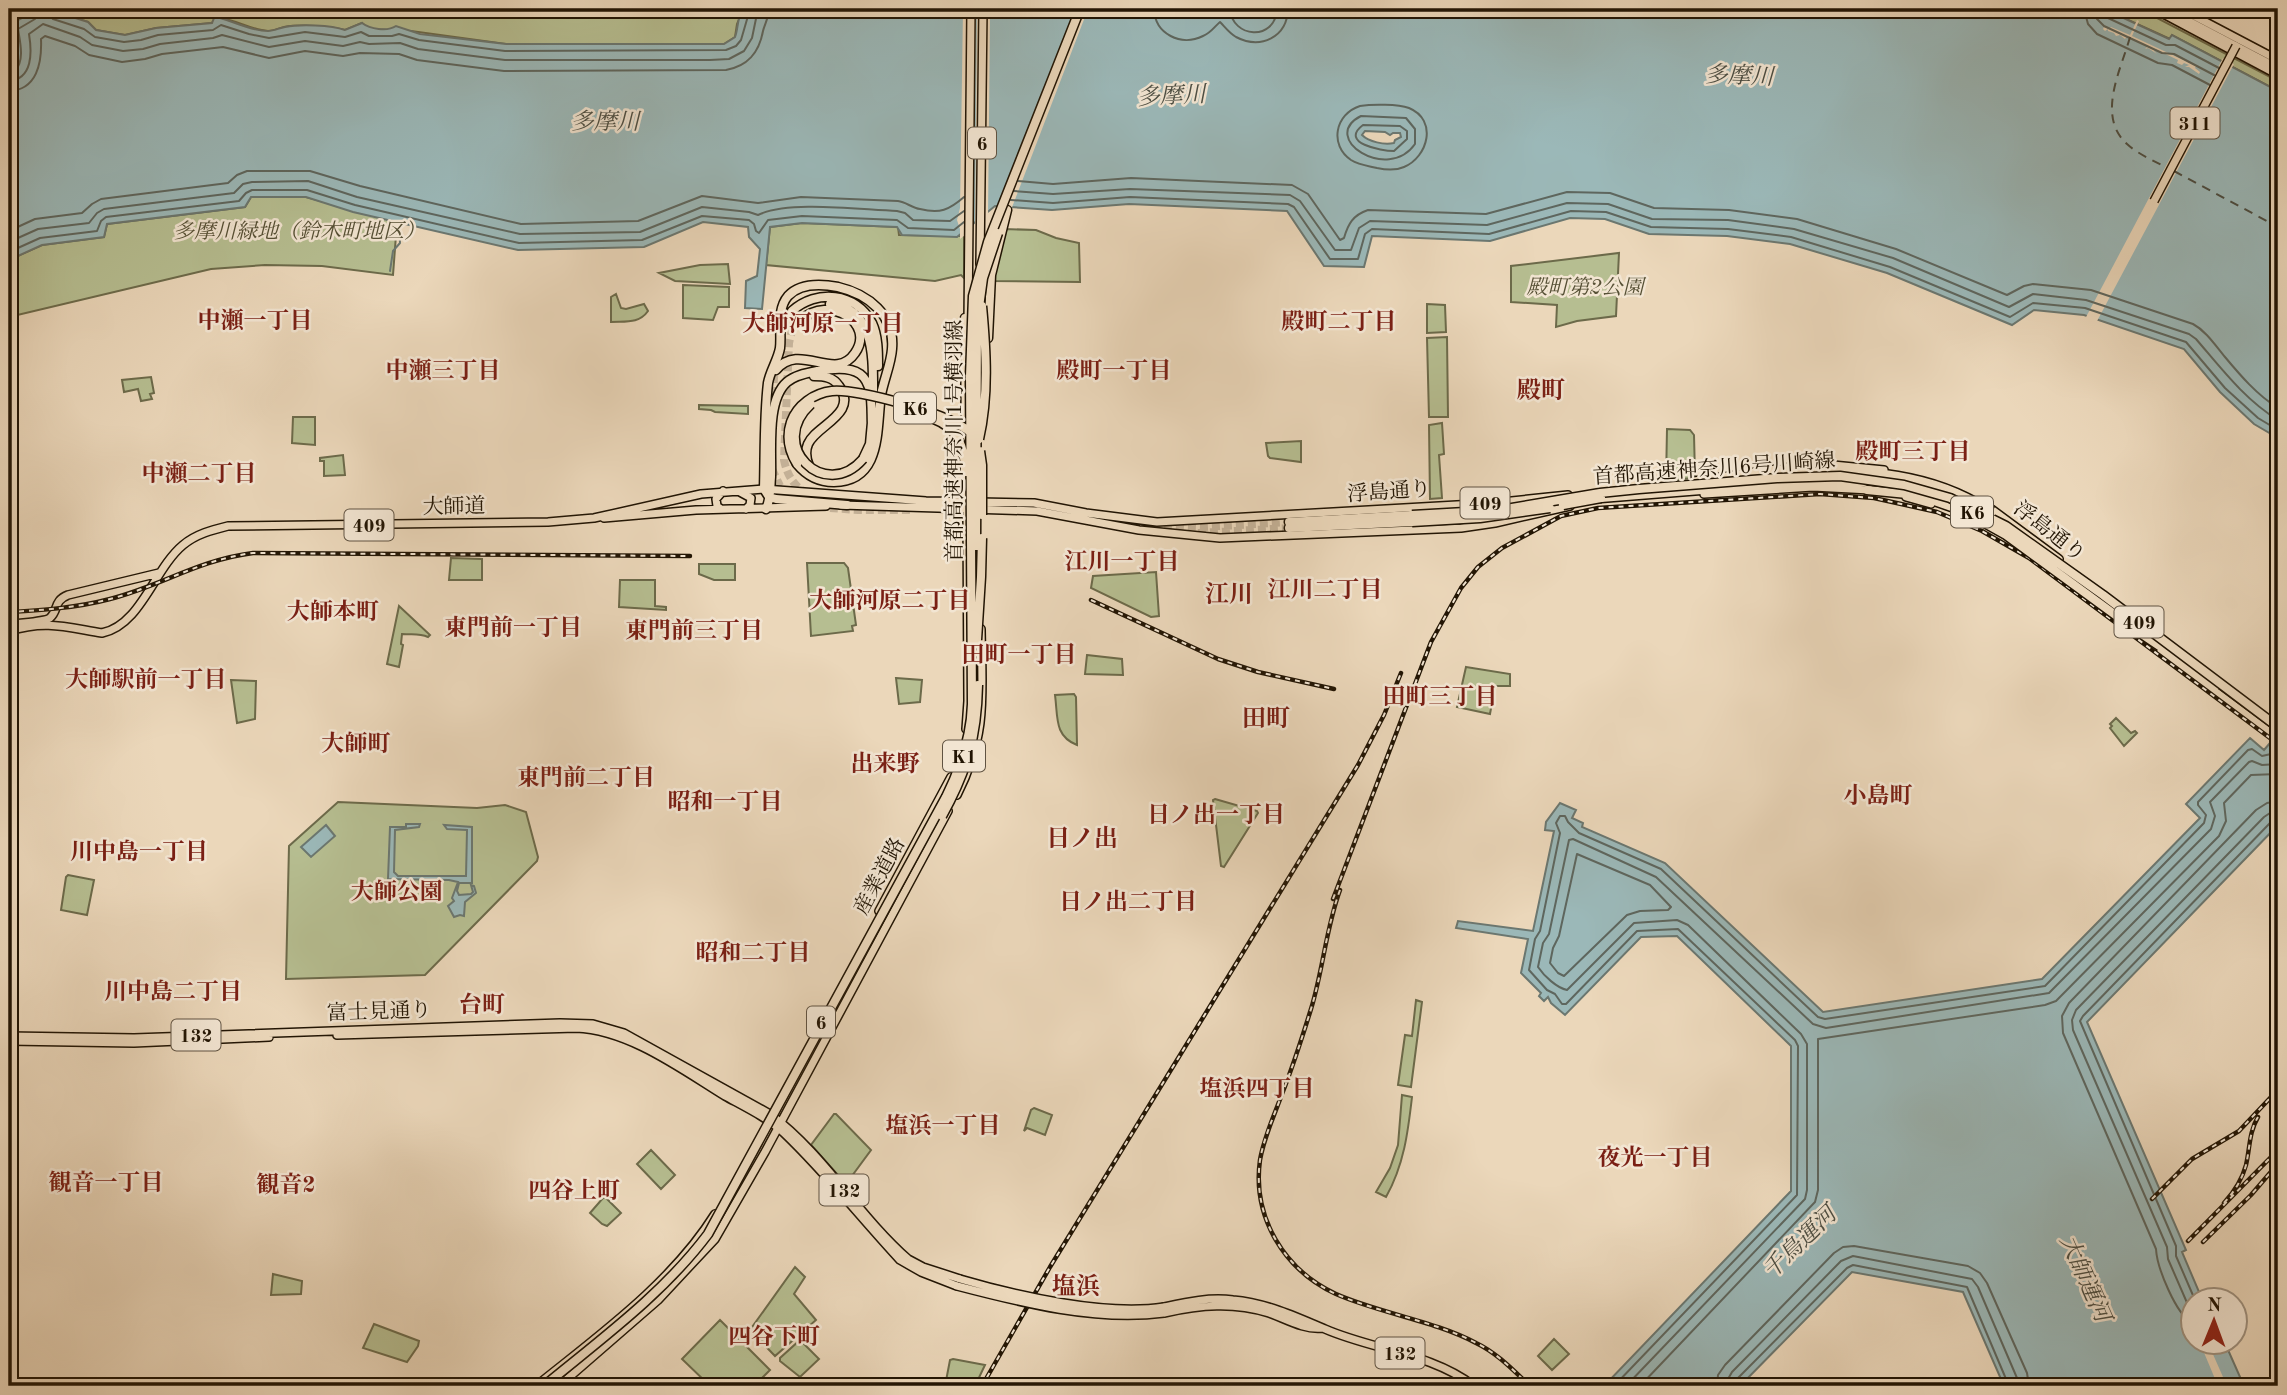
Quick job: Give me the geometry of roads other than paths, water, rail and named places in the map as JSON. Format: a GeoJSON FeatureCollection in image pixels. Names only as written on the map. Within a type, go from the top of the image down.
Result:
{"type":"FeatureCollection","features":[{"type":"Feature","properties":{"kind":"highway","name":"首都高速神奈川1号横羽線"},"geometry":{"type":"LineString","coordinates":[[544,1386],[656,1293],[708,1234],[951,787],[963,759],[971,719],[971,314],[974,288],[983,257],[1080,9]]}},
{"type":"Feature","properties":{"kind":"highway","name":"首都高速神奈川1号横羽線"},"geometry":{"type":"LineString","coordinates":[[551,1386],[672,1284],[701,1251],[725,1215],[962,777],[976,726],[976,338],[981,278],[1086,9]]}},
{"type":"Feature","properties":{"kind":"highway"},"geometry":{"type":"LineString","coordinates":[[980,423],[988,411],[992,275],[1007,210]]}},
{"type":"Feature","properties":{"kind":"highway"},"geometry":{"type":"LineString","coordinates":[[967,487],[965,318],[971,289],[983,257]]}},
{"type":"Feature","properties":{"kind":"highway"},"geometry":{"type":"LineString","coordinates":[[770,491],[768,384],[779,352],[784,302],[791,293],[816,285],[839,288],[854,292],[872,302],[885,316],[891,332],[891,354],[875,429]]}},
{"type":"Feature","properties":{"kind":"highway","name":"K6"},"geometry":{"type":"LineString","coordinates":[[767,407],[773,374],[783,362],[799,358],[840,364],[851,358],[858,349],[858,328],[842,314],[821,309],[797,316],[807,301],[831,296],[850,302],[868,317],[875,331],[877,349],[875,429],[874,454],[868,465],[858,474],[839,482],[818,480],[797,464],[788,441],[791,422],[804,403],[827,392],[843,390],[865,394],[946,418],[967,430],[978,445],[982,465],[981,577],[977,640]]}},
{"type":"Feature","properties":{"kind":"highway"},"geometry":{"type":"LineString","coordinates":[[766,509],[770,491],[776,400],[786,383],[799,376],[834,369],[853,370],[863,376],[869,386],[875,429]]}},
{"type":"Feature","properties":{"kind":"highway"},"geometry":{"type":"LineString","coordinates":[[776,400],[790,383],[808,377],[827,377],[840,387],[843,399],[840,411],[813,436],[807,448],[808,464],[820,477],[836,480],[852,475],[863,468],[874,454]]}},
{"type":"Feature","properties":{"kind":"highway","name":"K6"},"geometry":{"type":"LineString","coordinates":[[875,429],[863,459],[851,470],[834,475],[819,472],[807,465],[798,453],[794,438],[797,423],[804,410],[825,397],[849,396],[932,418],[950,427],[959,438],[964,454],[966,525],[971,566]]}},
{"type":"Feature","properties":{"kind":"highway"},"geometry":{"type":"LineString","coordinates":[[1772,470],[1836,469],[1870,472],[1920,480],[1951,490],[2008,523],[2104,595]]}},
{"type":"Feature","properties":{"kind":"highway","name":"首都高速神奈川6号川崎線"},"geometry":{"type":"LineString","coordinates":[[1820,476],[1857,477],[1927,491],[1979,511],[2019,534],[2104,595],[2277,731],[2004,529],[1948,501],[1888,485],[1821,481],[1610,497],[1480,518],[1289,525],[1480,512],[1600,493],[1820,476]]}},
{"type":"Feature","properties":{"kind":"highway"},"geometry":{"type":"LineString","coordinates":[[1867,490],[1917,495],[1963,511],[2006,534],[2140,633],[2223,689]]}},
{"type":"Feature","properties":{"kind":"highway"},"geometry":{"type":"LineString","coordinates":[[770,491],[847,505]]}},
{"type":"Feature","properties":{"kind":"main road","name":"産業道路"},"geometry":{"type":"LineString","coordinates":[[536,1386],[644,1297],[676,1266],[707,1227],[844,980],[944,792],[959,758],[965,734],[968,701],[971,9]]}},
{"type":"Feature","properties":{"kind":"main road","name":"6"},"geometry":{"type":"LineString","coordinates":[[981,278],[983,9]]}},
{"type":"Feature","properties":{"kind":"main road"},"geometry":{"type":"LineString","coordinates":[[2154,9],[2278,75]]}},
{"type":"Feature","properties":{"kind":"main road"},"geometry":{"type":"LineString","coordinates":[[2165,9],[2278,68]]}},
{"type":"Feature","properties":{"kind":"main road"},"geometry":{"type":"LineString","coordinates":[[2181,9],[2278,60]]}},
{"type":"Feature","properties":{"kind":"main road","name":"311"},"geometry":{"type":"LineString","coordinates":[[2154,201],[2236,46]]}},
{"type":"Feature","properties":{"kind":"main road","name":"産業道路"},"geometry":{"type":"LineString","coordinates":[[559,1386],[658,1300],[715,1239],[729,1219],[965,779],[980,730],[982,707],[979,505],[981,278]]}},
{"type":"Feature","properties":{"kind":"main road","name":"浮島通り"},"geometry":{"type":"LineString","coordinates":[[967,505],[1045,504],[1142,521],[1205,520],[1510,502],[1816,465],[1858,466],[1926,480],[1964,494],[1991,509],[2277,731]]}},
{"type":"Feature","properties":{"kind":"main road","name":"浮島通り"},"geometry":{"type":"LineString","coordinates":[[979,505],[1037,511],[1139,530],[1234,538],[1461,528],[1598,501],[1636,498],[1796,488],[1867,490],[1903,496],[1957,513],[2027,548],[2108,612],[2277,731]]}},
{"type":"Feature","properties":{"kind":"main road"},"geometry":{"type":"LineString","coordinates":[[721,509],[717,506],[716,499],[726,491],[745,493],[751,498],[746,509]]}},
{"type":"Feature","properties":{"kind":"main road","name":"大師道"},"geometry":{"type":"LineString","coordinates":[[9,631],[42,625],[74,627],[102,633],[118,626],[132,613],[176,552],[192,539],[228,526],[548,522],[600,517],[669,500],[726,491],[770,491],[967,505]]}},
{"type":"Feature","properties":{"kind":"main road","name":"大師道"},"geometry":{"type":"LineString","coordinates":[[600,517],[605,519],[670,511],[721,509],[967,505]]}},
{"type":"Feature","properties":{"kind":"main road"},"geometry":{"type":"LineString","coordinates":[[9,625],[46,620],[53,614],[58,602],[68,595],[159,573]]}},
{"type":"Feature","properties":{"kind":"main road","name":"富士見通り"},"geometry":{"type":"LineString","coordinates":[[9,1039],[134,1043],[593,1029],[619,1036],[638,1045],[768,1117]]}},
{"type":"Feature","properties":{"kind":"main road","name":"132"},"geometry":{"type":"LineString","coordinates":[[768,1117],[779,1125],[900,1260],[921,1272],[1014,1301],[1116,1315],[1140,1316],[1164,1310],[1232,1305],[1314,1329],[1323,1328],[1431,1363],[1474,1386]]}},
{"type":"Feature","properties":{"kind":"water","name":"多摩川"},"geometry":{"type":"Polygon","coordinates":[[[29,9],[47,9],[88,22],[96,30],[125,35],[156,28],[212,23],[214,18],[210,16],[270,31],[307,25],[345,30],[362,23],[379,29],[396,26],[420,34],[506,44],[724,44],[735,37],[739,17],[747,9],[1177,9],[1187,14],[1200,9],[1243,9],[1248,14],[1257,16],[1262,9],[2104,9],[2169,39],[2172,35],[2278,91],[2278,438],[2254,424],[2220,392],[2184,349],[2084,315],[2034,310],[2012,325],[1887,273],[1790,244],[1727,236],[1649,234],[1605,219],[1570,218],[1490,241],[1372,236],[1364,267],[1324,266],[1287,211],[1129,204],[1052,210],[995,206],[957,237],[902,235],[897,227],[802,223],[770,227],[762,309],[745,308],[746,281],[757,276],[760,249],[749,237],[748,227],[703,222],[644,247],[518,250],[353,212],[306,197],[251,197],[245,207],[107,224],[104,237],[42,245],[9,260],[9,67],[13,64],[15,46],[12,23],[30,14],[29,9]],[[1365,131],[1362,135],[1386,144],[1394,143],[1401,137],[1400,133],[1390,135],[1385,132],[1365,131]]]}},
{"type":"Feature","properties":{"kind":"water"},"geometry":{"type":"Polygon","coordinates":[[[2250,738],[2264,750],[2270,743],[2278,750],[2278,825],[2087,1022],[2186,1250],[2182,1252],[2196,1286],[2178,1286],[2178,1356],[2231,1356],[2244,1386],[2004,1386],[1963,1292],[1852,1272],[1740,1386],[1604,1386],[1791,1191],[1791,1046],[1677,936],[1641,937],[1565,1015],[1548,997],[1544,1001],[1539,996],[1541,993],[1521,973],[1528,939],[1456,928],[1458,921],[1533,931],[1554,831],[1545,830],[1546,822],[1560,803],[1576,810],[1572,818],[1583,823],[1582,827],[1665,863],[1823,1012],[2042,979],[2200,818],[2186,804],[2250,738]]]}},
{"type":"Feature","properties":{"kind":"water"},"geometry":{"type":"Polygon","coordinates":[[[406,824],[420,824],[419,827],[395,830],[394,872],[398,876],[466,876],[467,830],[447,829],[444,825],[472,827],[472,883],[459,883],[457,891],[459,895],[471,894],[471,885],[476,893],[465,902],[464,916],[454,917],[448,906],[454,901],[452,898],[458,882],[388,879],[390,827],[406,827],[406,824]]]}},
{"type":"Feature","properties":{"kind":"water"},"geometry":{"type":"Polygon","coordinates":[[[326,825],[335,836],[311,857],[301,847],[326,825]]]}},
{"type":"Feature","properties":{"kind":"waterway"},"geometry":{"type":"LineString","coordinates":[[390,271],[393,251],[400,243],[399,223]]}},
{"type":"Feature","properties":{"kind":"tunnel"},"geometry":{"type":"LineString","coordinates":[[781,331],[792,311]]}},
{"type":"Feature","properties":{"kind":"tunnel"},"geometry":{"type":"LineString","coordinates":[[798,317],[789,343],[784,460],[786,469],[799,488],[812,496],[829,500]]}},
{"type":"Feature","properties":{"kind":"tunnel"},"geometry":{"type":"LineString","coordinates":[[772,407],[775,364]]}},
{"type":"Feature","properties":{"kind":"tunnel"},"geometry":{"type":"LineString","coordinates":[[772,469],[780,486],[799,501]]}},
{"type":"Feature","properties":{"kind":"tunnel"},"geometry":{"type":"LineString","coordinates":[[818,507],[913,510]]}},
{"type":"Feature","properties":{"kind":"tunnel"},"geometry":{"type":"LineString","coordinates":[[1152,524],[1205,527],[1289,522]]}},
{"type":"Feature","properties":{"kind":"tunnel"},"geometry":{"type":"LineString","coordinates":[[1198,533],[1289,528]]}},
{"type":"Feature","properties":{"kind":"railway"},"geometry":{"type":"LineString","coordinates":[[1333,899],[1431,642],[1461,588],[1478,567],[1502,548],[1561,516],[1598,508],[1820,494],[1874,498],[1937,512],[1982,531],[2029,558],[2278,744]]}},
{"type":"Feature","properties":{"kind":"railway"},"geometry":{"type":"LineString","coordinates":[[9,612],[72,607],[110,599],[215,561],[253,553],[690,556]]}},
{"type":"Feature","properties":{"kind":"railway"},"geometry":{"type":"LineString","coordinates":[[1091,600],[1218,659],[1258,672],[1334,689]]}},
{"type":"Feature","properties":{"kind":"railway"},"geometry":{"type":"LineString","coordinates":[[982,1386],[1050,1267],[1358,765],[1384,715],[1401,673]]}},
{"type":"Feature","properties":{"kind":"railway"},"geometry":{"type":"LineString","coordinates":[[1340,890],[1311,1009],[1260,1160],[1261,1202],[1267,1221],[1287,1256],[1317,1284],[1353,1301],[1460,1335],[1498,1357],[1530,1386]]}},
{"type":"Feature","properties":{"kind":"railway"},"geometry":{"type":"LineString","coordinates":[[2152,1199],[2192,1159],[2239,1131],[2272,1096]]}},
{"type":"Feature","properties":{"kind":"railway"},"geometry":{"type":"LineString","coordinates":[[2224,1203],[2242,1176],[2251,1134],[2258,1117]]}},
{"type":"Feature","properties":{"kind":"railway"},"geometry":{"type":"LineString","coordinates":[[2188,1241],[2278,1150]]}},
{"type":"Feature","properties":{"kind":"railway"},"geometry":{"type":"LineString","coordinates":[[2203,1242],[2276,1166]]}},
{"type":"Feature","properties":{"kind":"district","name":"中瀬一丁目"},"geometry":{"type":"Point","coordinates":[255,320]}},
{"type":"Feature","properties":{"kind":"district","name":"殿町二丁目"},"geometry":{"type":"Point","coordinates":[1339,321]}},
{"type":"Feature","properties":{"kind":"district","name":"大師河原一丁目"},"geometry":{"type":"Point","coordinates":[823,323]}},
{"type":"Feature","properties":{"kind":"district","name":"中瀬三丁目"},"geometry":{"type":"Point","coordinates":[443,370]}},
{"type":"Feature","properties":{"kind":"district","name":"殿町一丁目"},"geometry":{"type":"Point","coordinates":[1114,370]}},
{"type":"Feature","properties":{"kind":"district","name":"殿町"},"geometry":{"type":"Point","coordinates":[1541,390]}},
{"type":"Feature","properties":{"kind":"district","name":"殿町三丁目"},"geometry":{"type":"Point","coordinates":[1913,451]}},
{"type":"Feature","properties":{"kind":"district","name":"中瀬二丁目"},"geometry":{"type":"Point","coordinates":[199,473]}},
{"type":"Feature","properties":{"kind":"district","name":"江川一丁目"},"geometry":{"type":"Point","coordinates":[1122,561]}},
{"type":"Feature","properties":{"kind":"district","name":"江川二丁目"},"geometry":{"type":"Point","coordinates":[1325,589]}},
{"type":"Feature","properties":{"kind":"district","name":"江川"},"geometry":{"type":"Point","coordinates":[1229,594]}},
{"type":"Feature","properties":{"kind":"district","name":"大師河原二丁目"},"geometry":{"type":"Point","coordinates":[890,600]}},
{"type":"Feature","properties":{"kind":"district","name":"大師本町"},"geometry":{"type":"Point","coordinates":[333,611]}},
{"type":"Feature","properties":{"kind":"district","name":"東門前一丁目"},"geometry":{"type":"Point","coordinates":[513,627]}},
{"type":"Feature","properties":{"kind":"district","name":"東門前三丁目"},"geometry":{"type":"Point","coordinates":[694,630]}},
{"type":"Feature","properties":{"kind":"district","name":"田町一丁目"},"geometry":{"type":"Point","coordinates":[1019,654]}},
{"type":"Feature","properties":{"kind":"district","name":"大師駅前一丁目"},"geometry":{"type":"Point","coordinates":[146,679]}},
{"type":"Feature","properties":{"kind":"district","name":"田町三丁目"},"geometry":{"type":"Point","coordinates":[1440,696]}},
{"type":"Feature","properties":{"kind":"district","name":"田町"},"geometry":{"type":"Point","coordinates":[1266,718]}},
{"type":"Feature","properties":{"kind":"district","name":"大師町"},"geometry":{"type":"Point","coordinates":[356,743]}},
{"type":"Feature","properties":{"kind":"district","name":"出来野"},"geometry":{"type":"Point","coordinates":[885,763]}},
{"type":"Feature","properties":{"kind":"district","name":"東門前二丁目"},"geometry":{"type":"Point","coordinates":[586,777]}},
{"type":"Feature","properties":{"kind":"district","name":"小島町"},"geometry":{"type":"Point","coordinates":[1878,795]}},
{"type":"Feature","properties":{"kind":"district","name":"昭和一丁目"},"geometry":{"type":"Point","coordinates":[725,801]}},
{"type":"Feature","properties":{"kind":"district","name":"日ノ出一丁目"},"geometry":{"type":"Point","coordinates":[1216,814]}},
{"type":"Feature","properties":{"kind":"district","name":"日ノ出"},"geometry":{"type":"Point","coordinates":[1082,838]}},
{"type":"Feature","properties":{"kind":"district","name":"川中島一丁目"},"geometry":{"type":"Point","coordinates":[139,851]}},
{"type":"Feature","properties":{"kind":"district","name":"大師公園"},"geometry":{"type":"Point","coordinates":[397,891]}},
{"type":"Feature","properties":{"kind":"district","name":"日ノ出二丁目"},"geometry":{"type":"Point","coordinates":[1128,901]}},
{"type":"Feature","properties":{"kind":"district","name":"昭和二丁目"},"geometry":{"type":"Point","coordinates":[753,952]}},
{"type":"Feature","properties":{"kind":"district","name":"川中島二丁目"},"geometry":{"type":"Point","coordinates":[173,991]}},
{"type":"Feature","properties":{"kind":"district","name":"台町"},"geometry":{"type":"Point","coordinates":[482,1004]}},
{"type":"Feature","properties":{"kind":"district","name":"塩浜四丁目"},"geometry":{"type":"Point","coordinates":[1257,1088]}},
{"type":"Feature","properties":{"kind":"district","name":"塩浜一丁目"},"geometry":{"type":"Point","coordinates":[943,1125]}},
{"type":"Feature","properties":{"kind":"district","name":"夜光一丁目"},"geometry":{"type":"Point","coordinates":[1655,1157]}},
{"type":"Feature","properties":{"kind":"district","name":"観音一丁目"},"geometry":{"type":"Point","coordinates":[106,1182]}},
{"type":"Feature","properties":{"kind":"district","name":"観音2"},"geometry":{"type":"Point","coordinates":[286,1184]}},
{"type":"Feature","properties":{"kind":"district","name":"四谷上町"},"geometry":{"type":"Point","coordinates":[574,1190]}},
{"type":"Feature","properties":{"kind":"district","name":"塩浜"},"geometry":{"type":"Point","coordinates":[1076,1286]}},
{"type":"Feature","properties":{"kind":"district","name":"四谷下町"},"geometry":{"type":"Point","coordinates":[774,1336]}},
{"type":"Feature","properties":{"kind":"park label","name":"多摩川緑地（鈴木町地区）"},"geometry":{"type":"Point","coordinates":[299,231]}},
{"type":"Feature","properties":{"kind":"park label","name":"殿町第2公園"},"geometry":{"type":"Point","coordinates":[1585,287]}},
{"type":"Feature","properties":{"kind":"water label","name":"千鳥運河"},"geometry":{"type":"Point","coordinates":[1799,1242]}},
{"type":"Feature","properties":{"kind":"water label","name":"大師運河"},"geometry":{"type":"Point","coordinates":[2086,1278]}}]}
